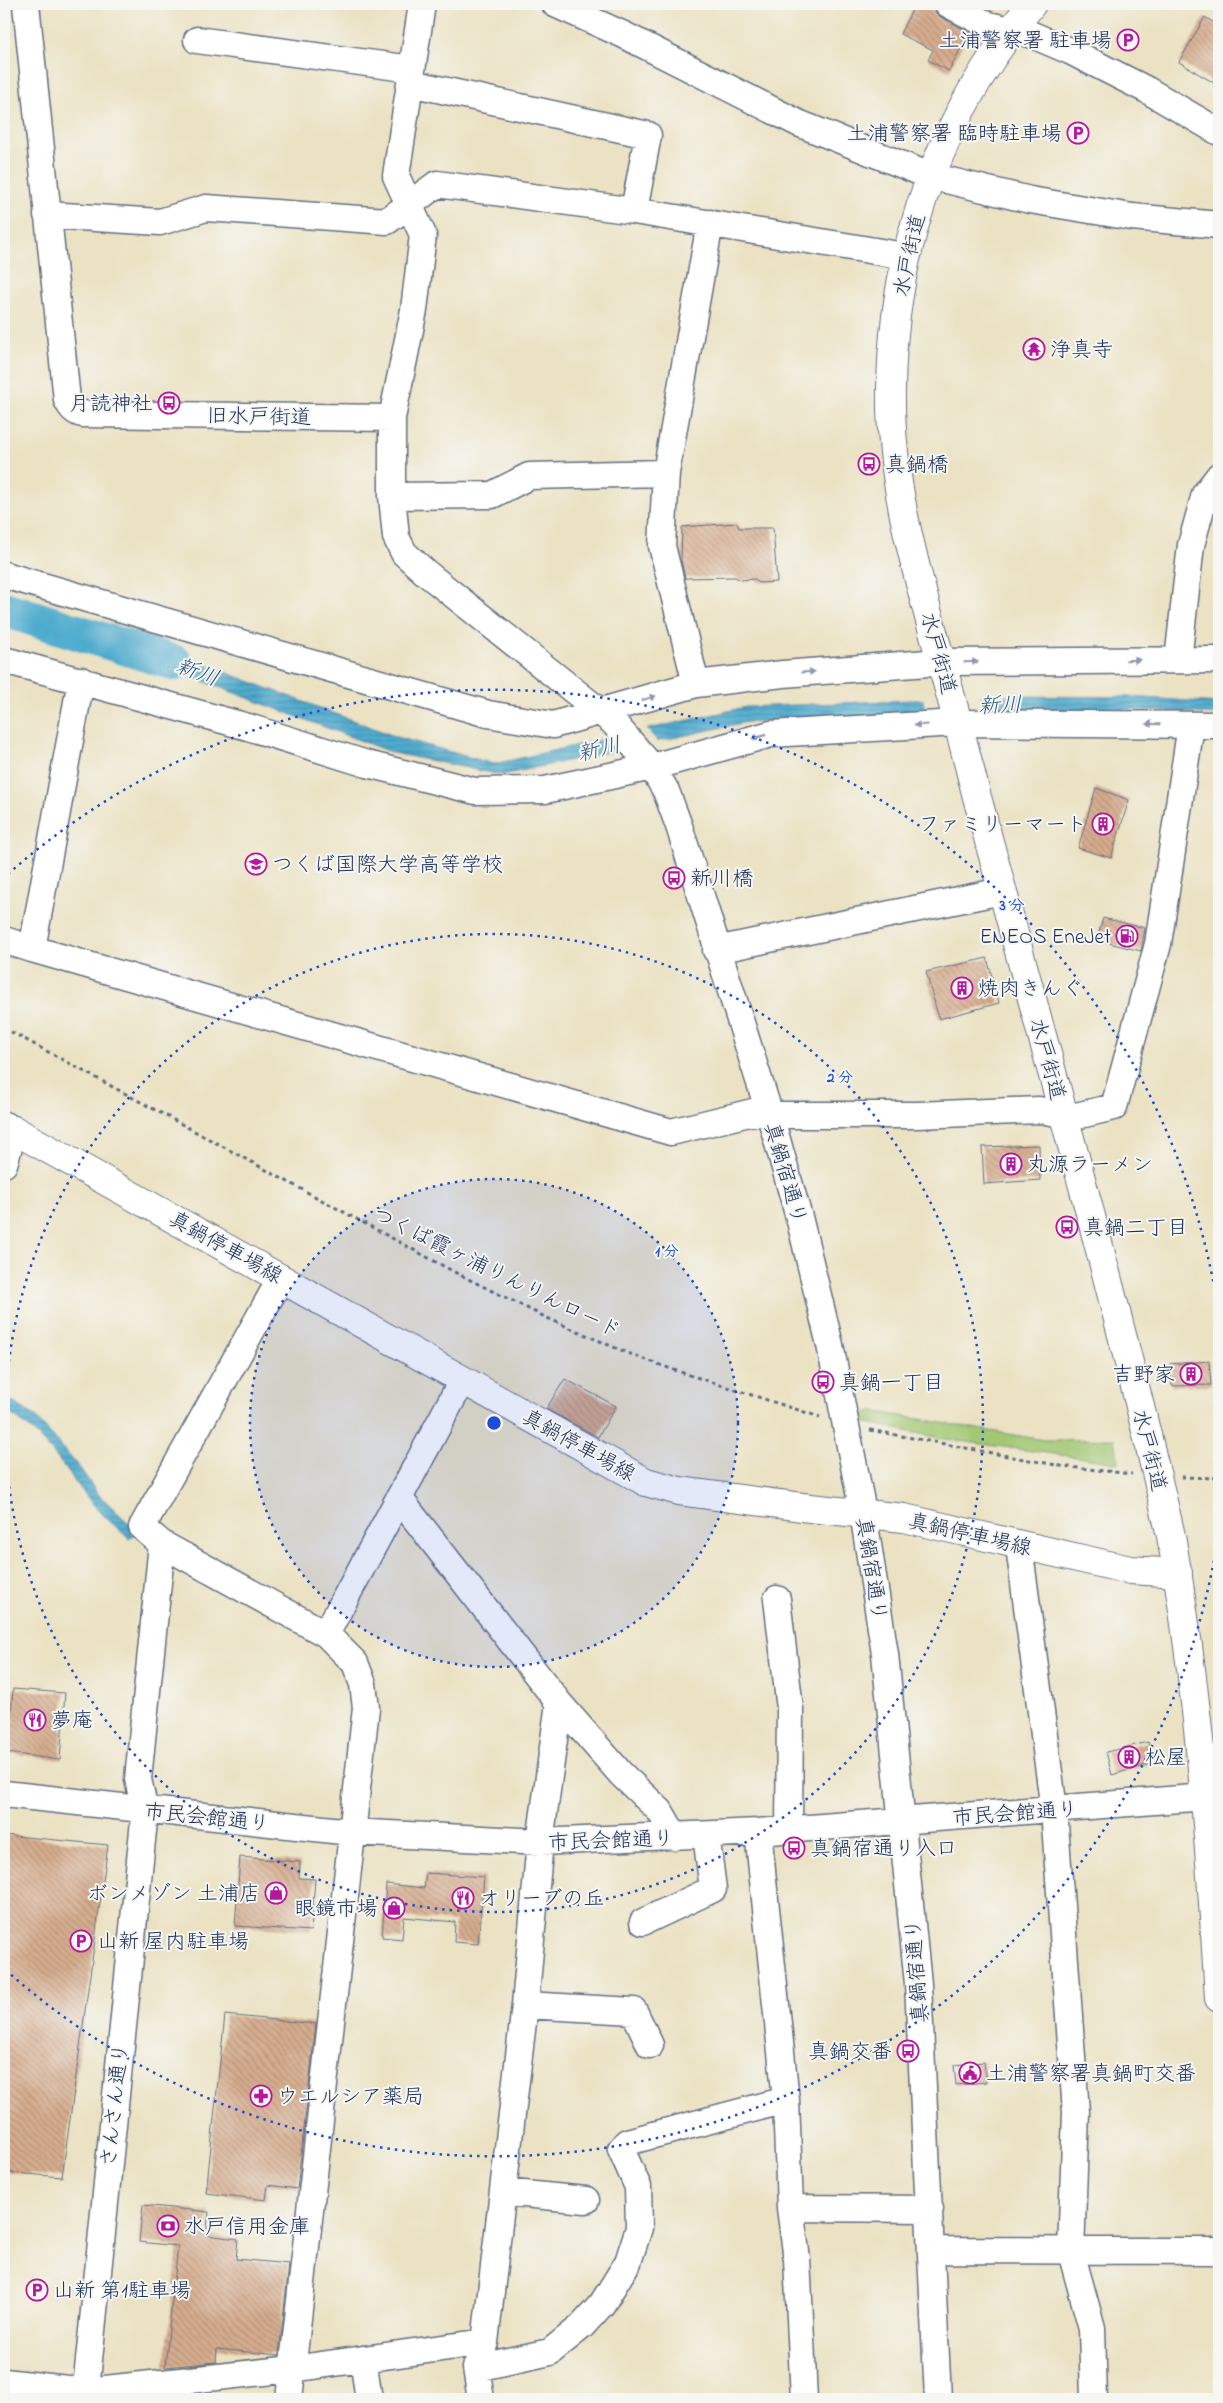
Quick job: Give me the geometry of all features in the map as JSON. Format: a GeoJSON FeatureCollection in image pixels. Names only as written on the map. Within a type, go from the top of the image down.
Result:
{"type":"FeatureCollection","features":[{"type":"Feature","properties":{"kind":"main road","name":"水戸街道"},"geometry":{"type":"LineString","coordinates":[[1032,4],[1011,29],[986,66],[960,112],[930,176],[905,256],[894,335],[891,390],[892,429],[907,531],[1157,1477],[1178,1573],[1194,1697],[1211,1797],[1219,1998]]}},
{"type":"Feature","properties":{"kind":"main road","name":"真鍋停車場線"},"geometry":{"type":"LineString","coordinates":[[9,1127],[646,1482],[679,1491],[904,1518],[1130,1570],[1178,1573]]}},
{"type":"Feature","properties":{"kind":"street","name":"旧水戸街道"},"geometry":{"type":"LineString","coordinates":[[26,4],[68,400],[77,413],[392,418]]}},
{"type":"Feature","properties":{"kind":"street"},"geometry":{"type":"LineString","coordinates":[[422,4],[396,176],[410,203],[423,236],[414,310],[392,418],[392,496],[396,537],[404,553],[607,717],[646,759]]}},
{"type":"Feature","properties":{"kind":"street"},"geometry":{"type":"LineString","coordinates":[[555,4],[624,35],[798,123],[930,176],[1030,200],[1132,217],[1219,225]]}},
{"type":"Feature","properties":{"kind":"street"},"geometry":{"type":"LineString","coordinates":[[948,4],[988,25],[1030,34],[1070,51],[1148,90],[1219,132]]}},
{"type":"Feature","properties":{"kind":"street"},"geometry":{"type":"LineString","coordinates":[[196,40],[411,76],[648,135],[634,211]]}},
{"type":"Feature","properties":{"kind":"street"},"geometry":{"type":"LineString","coordinates":[[47,215],[160,222],[206,208],[388,221],[437,184],[634,211],[905,256]]}},
{"type":"Feature","properties":{"kind":"street"},"geometry":{"type":"LineString","coordinates":[[696,684],[662,546],[666,473],[710,223]]}},
{"type":"Feature","properties":{"kind":"street"},"geometry":{"type":"LineString","coordinates":[[392,496],[492,495],[529,476],[666,473]]}},
{"type":"Feature","properties":{"kind":"street"},"geometry":{"type":"LineString","coordinates":[[1178,660],[1191,545],[1215,491]]}},
{"type":"Feature","properties":{"kind":"street"},"geometry":{"type":"LineString","coordinates":[[4,575],[488,714],[554,725],[607,717],[696,684],[783,674],[943,667],[1219,660]]}},
{"type":"Feature","properties":{"kind":"street"},"geometry":{"type":"LineString","coordinates":[[4,660],[248,727],[367,764],[475,791],[545,790],[646,759],[771,734],[957,720],[1219,725]]}},
{"type":"Feature","properties":{"kind":"street"},"geometry":{"type":"LineString","coordinates":[[32,949],[81,680]]}},
{"type":"Feature","properties":{"kind":"street"},"geometry":{"type":"LineString","coordinates":[[4,940],[671,1132],[754,1112],[770,1115],[917,1115],[1039,1110],[1076,1116],[1114,1107],[1158,944],[1191,725]]}},
{"type":"Feature","properties":{"kind":"street","name":"真鍋宿通り"},"geometry":{"type":"LineString","coordinates":[[646,759],[666,791],[679,826],[716,950],[770,1115],[800,1221],[830,1345],[863,1512],[885,1654],[918,1984],[938,2399]]}},
{"type":"Feature","properties":{"kind":"street"},"geometry":{"type":"LineString","coordinates":[[716,950],[1002,890]]}},
{"type":"Feature","properties":{"kind":"street"},"geometry":{"type":"LineString","coordinates":[[4,1164],[9,1127]]}},
{"type":"Feature","properties":{"kind":"street"},"geometry":{"type":"LineString","coordinates":[[281,1278],[142,1527],[162,1544],[326,1634],[355,1663],[363,1684],[366,1708],[289,2399]]}},
{"type":"Feature","properties":{"kind":"street"},"geometry":{"type":"LineString","coordinates":[[326,1634],[462,1381]]}},
{"type":"Feature","properties":{"kind":"street"},"geometry":{"type":"LineString","coordinates":[[398,1498],[559,1703],[622,1774],[660,1811],[675,1837]]}},
{"type":"Feature","properties":{"kind":"street","name":"さんさん通り"},"geometry":{"type":"LineString","coordinates":[[85,2395],[145,1811],[138,1779],[162,1544]]}},
{"type":"Feature","properties":{"kind":"street"},"geometry":{"type":"LineString","coordinates":[[1020,1546],[1054,1810],[1076,2112],[1071,2252],[1092,2328],[1094,2399]]}},
{"type":"Feature","properties":{"kind":"street"},"geometry":{"type":"LineString","coordinates":[[777,1599],[790,1709],[789,1830]]}},
{"type":"Feature","properties":{"kind":"street"},"geometry":{"type":"LineString","coordinates":[[481,2399],[476,2368],[485,2342],[525,2005],[540,1842],[559,1703]]}},
{"type":"Feature","properties":{"kind":"street","name":"市民会館通り"},"geometry":{"type":"LineString","coordinates":[[4,1794],[145,1811],[351,1832],[540,1842],[675,1837],[789,1830],[1211,1797]]}},
{"type":"Feature","properties":{"kind":"street"},"geometry":{"type":"LineString","coordinates":[[758,1832],[786,2100],[790,2208],[797,2259],[804,2399]]}},
{"type":"Feature","properties":{"kind":"street"},"geometry":{"type":"LineString","coordinates":[[643,1922],[713,1889],[706,1835]]}},
{"type":"Feature","properties":{"kind":"street"},"geometry":{"type":"LineString","coordinates":[[525,2005],[634,2011],[650,2045]]}},
{"type":"Feature","properties":{"kind":"street"},"geometry":{"type":"LineString","coordinates":[[476,2368],[550,2352],[582,2326],[602,2304],[628,2262],[639,2228],[638,2187],[621,2150],[626,2142],[786,2100]]}},
{"type":"Feature","properties":{"kind":"street"},"geometry":{"type":"LineString","coordinates":[[503,2192],[586,2200]]}},
{"type":"Feature","properties":{"kind":"street"},"geometry":{"type":"LineString","coordinates":[[790,2208],[930,2209]]}},
{"type":"Feature","properties":{"kind":"street"},"geometry":{"type":"LineString","coordinates":[[932,2250],[1071,2252],[1219,2251]]}},
{"type":"Feature","properties":{"kind":"street"},"geometry":{"type":"LineString","coordinates":[[4,2382],[85,2395],[485,2342]]}},
{"type":"Feature","properties":{"kind":"street"},"geometry":{"type":"LineString","coordinates":[[363,2359],[369,2399]]}},
{"type":"Feature","properties":{"kind":"path","name":"つくば霞ヶ浦りんりんロード"},"geometry":{"type":"LineString","coordinates":[[4,1028],[460,1275],[545,1317],[625,1352],[725,1388],[846,1424],[942,1446],[1061,1466],[1157,1477],[1219,1478]]}},
{"type":"Feature","properties":{"kind":"green space"},"geometry":{"type":"Polygon","coordinates":[[[871,1411],[1044,1440],[1115,1439],[1119,1463],[945,1439],[853,1420],[871,1411]]]}},
{"type":"Feature","properties":{"kind":"water"},"geometry":{"type":"Polygon","coordinates":[[[4,595],[124,630],[121,653],[4,622],[4,595]]]}},
{"type":"Feature","properties":{"kind":"water","name":"新川"},"geometry":{"type":"Polygon","coordinates":[[[129,632],[193,660],[397,737],[494,764],[746,707],[1007,696],[1131,697],[1219,703],[1219,715],[1130,709],[1008,711],[747,722],[502,775],[393,753],[187,675],[127,655],[129,632]]]}},
{"type":"Feature","properties":{"kind":"water"},"geometry":{"type":"Polygon","coordinates":[[[4,1397],[34,1415],[79,1467],[98,1494],[138,1532],[129,1539],[92,1504],[60,1461],[40,1439],[29,1428],[4,1410],[4,1397]]]}},
{"type":"Feature","properties":{"kind":"pier"},"geometry":{"type":"Polygon","coordinates":[[[980,695],[985,715],[928,719],[923,698],[980,695]]]}},
{"type":"Feature","properties":{"kind":"pier"},"geometry":{"type":"Polygon","coordinates":[[[645,727],[659,744],[618,754],[602,736],[645,727]]]}},
{"type":"Feature","properties":{"kind":"building"},"geometry":{"type":"Polygon","coordinates":[[[915,4],[935,12],[969,32],[949,71],[928,60],[933,50],[900,34],[915,4]]]}},
{"type":"Feature","properties":{"kind":"building"},"geometry":{"type":"Polygon","coordinates":[[[1205,17],[1219,26],[1219,86],[1179,62],[1205,17]]]}},
{"type":"Feature","properties":{"kind":"building"},"geometry":{"type":"Polygon","coordinates":[[[737,523],[739,528],[773,528],[777,582],[759,583],[755,579],[741,580],[735,577],[685,578],[681,560],[682,527],[737,523]]]}},
{"type":"Feature","properties":{"kind":"building","name":"ファミリーマート"},"geometry":{"type":"Polygon","coordinates":[[[1096,788],[1129,800],[1111,858],[1078,848],[1096,788]]]}},
{"type":"Feature","properties":{"kind":"building"},"geometry":{"type":"Polygon","coordinates":[[[1103,918],[1145,928],[1141,951],[1097,940],[1103,918]]]}},
{"type":"Feature","properties":{"kind":"building","name":"焼肉きんぐ"},"geometry":{"type":"Polygon","coordinates":[[[987,958],[999,1003],[939,1019],[926,972],[987,958]]]}},
{"type":"Feature","properties":{"kind":"building","name":"丸源ラーメン"},"geometry":{"type":"Polygon","coordinates":[[[1039,1145],[1040,1180],[984,1184],[982,1147],[1039,1145]]]}},
{"type":"Feature","properties":{"kind":"building","name":"吉野家"},"geometry":{"type":"Polygon","coordinates":[[[1209,1361],[1211,1385],[1172,1386],[1170,1364],[1209,1361]]]}},
{"type":"Feature","properties":{"kind":"building"},"geometry":{"type":"Polygon","coordinates":[[[565,1379],[616,1406],[598,1437],[546,1409],[565,1379]]]}},
{"type":"Feature","properties":{"kind":"building"},"geometry":{"type":"Polygon","coordinates":[[[13,1689],[65,1693],[60,1760],[8,1753],[13,1689]]]}},
{"type":"Feature","properties":{"kind":"building","name":"松屋"},"geometry":{"type":"Polygon","coordinates":[[[1148,1742],[1153,1763],[1112,1775],[1106,1752],[1148,1742]]]}},
{"type":"Feature","properties":{"kind":"building"},"geometry":{"type":"Polygon","coordinates":[[[4,1835],[108,1845],[62,2177],[4,2172],[4,1835]]]}},
{"type":"Feature","properties":{"kind":"building"},"geometry":{"type":"Polygon","coordinates":[[[240,1857],[300,1862],[299,1878],[315,1879],[311,1931],[235,1926],[240,1857]]]}},
{"type":"Feature","properties":{"kind":"building"},"geometry":{"type":"Polygon","coordinates":[[[426,1873],[484,1877],[478,1944],[454,1942],[455,1922],[404,1917],[402,1939],[382,1937],[386,1884],[424,1888],[426,1873]]]}},
{"type":"Feature","properties":{"kind":"building"},"geometry":{"type":"Polygon","coordinates":[[[225,2015],[316,2024],[297,2189],[268,2185],[266,2200],[206,2193],[225,2015]]]}},
{"type":"Feature","properties":{"kind":"building","name":"土浦警察署真鍋町交番"},"geometry":{"type":"Polygon","coordinates":[[[984,2062],[986,2082],[956,2085],[954,2065],[984,2062]]]}},
{"type":"Feature","properties":{"kind":"building"},"geometry":{"type":"Polygon","coordinates":[[[143,2205],[209,2212],[206,2235],[238,2239],[236,2259],[289,2264],[279,2355],[217,2349],[216,2362],[165,2367],[178,2246],[139,2242],[143,2205]]]}},
{"type":"Feature","properties":{"kind":"waterway","name":"新川"},"geometry":{"type":"LineString","coordinates":[[4,609],[175,663]]}},
{"type":"Feature","properties":{"kind":"place","name":"土浦警察署 駐車場"},"geometry":{"type":"Point","coordinates":[1128,40]}},
{"type":"Feature","properties":{"kind":"place","name":"土浦警察署 臨時駐車場"},"geometry":{"type":"Point","coordinates":[1078,133]}},
{"type":"Feature","properties":{"kind":"place","name":"浄真寺"},"geometry":{"type":"Point","coordinates":[1034,349]}},
{"type":"Feature","properties":{"kind":"place","name":"月読神社"},"geometry":{"type":"Point","coordinates":[169,403]}},
{"type":"Feature","properties":{"kind":"place","name":"真鍋橋"},"geometry":{"type":"Point","coordinates":[869,464]}},
{"type":"Feature","properties":{"kind":"place","name":"ファミリーマート"},"geometry":{"type":"Point","coordinates":[1103,824]}},
{"type":"Feature","properties":{"kind":"place","name":"つくば国際大学高等学校"},"geometry":{"type":"Point","coordinates":[256,864]}},
{"type":"Feature","properties":{"kind":"place","name":"新川橋"},"geometry":{"type":"Point","coordinates":[674,878]}},
{"type":"Feature","properties":{"kind":"place","name":"ENEOS EneJet"},"geometry":{"type":"Point","coordinates":[1127,936]}},
{"type":"Feature","properties":{"kind":"place","name":"焼肉きんぐ"},"geometry":{"type":"Point","coordinates":[962,988]}},
{"type":"Feature","properties":{"kind":"place","name":"丸源ラーメン"},"geometry":{"type":"Point","coordinates":[1011,1164]}},
{"type":"Feature","properties":{"kind":"place","name":"真鍋二丁目"},"geometry":{"type":"Point","coordinates":[1067,1227]}},
{"type":"Feature","properties":{"kind":"place","name":"吉野家"},"geometry":{"type":"Point","coordinates":[1191,1374]}},
{"type":"Feature","properties":{"kind":"place","name":"真鍋一丁目"},"geometry":{"type":"Point","coordinates":[823,1382]}},
{"type":"Feature","properties":{"kind":"place","name":"夢庵"},"geometry":{"type":"Point","coordinates":[35,1720]}},
{"type":"Feature","properties":{"kind":"place","name":"松屋"},"geometry":{"type":"Point","coordinates":[1129,1757]}},
{"type":"Feature","properties":{"kind":"place","name":"真鍋宿通り入口"},"geometry":{"type":"Point","coordinates":[794,1848]}},
{"type":"Feature","properties":{"kind":"place","name":"ボンメゾン 土浦店"},"geometry":{"type":"Point","coordinates":[276,1893]}},
{"type":"Feature","properties":{"kind":"place","name":"オリーブの丘"},"geometry":{"type":"Point","coordinates":[463,1898]}},
{"type":"Feature","properties":{"kind":"place","name":"眼鏡市場"},"geometry":{"type":"Point","coordinates":[394,1908]}},
{"type":"Feature","properties":{"kind":"place","name":"山新 屋内駐車場"},"geometry":{"type":"Point","coordinates":[81,1941]}},
{"type":"Feature","properties":{"kind":"place","name":"真鍋交番"},"geometry":{"type":"Point","coordinates":[908,2051]}},
{"type":"Feature","properties":{"kind":"place","name":"土浦警察署真鍋町交番"},"geometry":{"type":"Point","coordinates":[970,2073]}},
{"type":"Feature","properties":{"kind":"place","name":"ウエルシア薬局"},"geometry":{"type":"Point","coordinates":[261,2096]}},
{"type":"Feature","properties":{"kind":"place","name":"水戸信用金庫"},"geometry":{"type":"Point","coordinates":[168,2226]}},
{"type":"Feature","properties":{"kind":"place","name":"山新 第1駐車場"},"geometry":{"type":"Point","coordinates":[37,2290]}}]}
